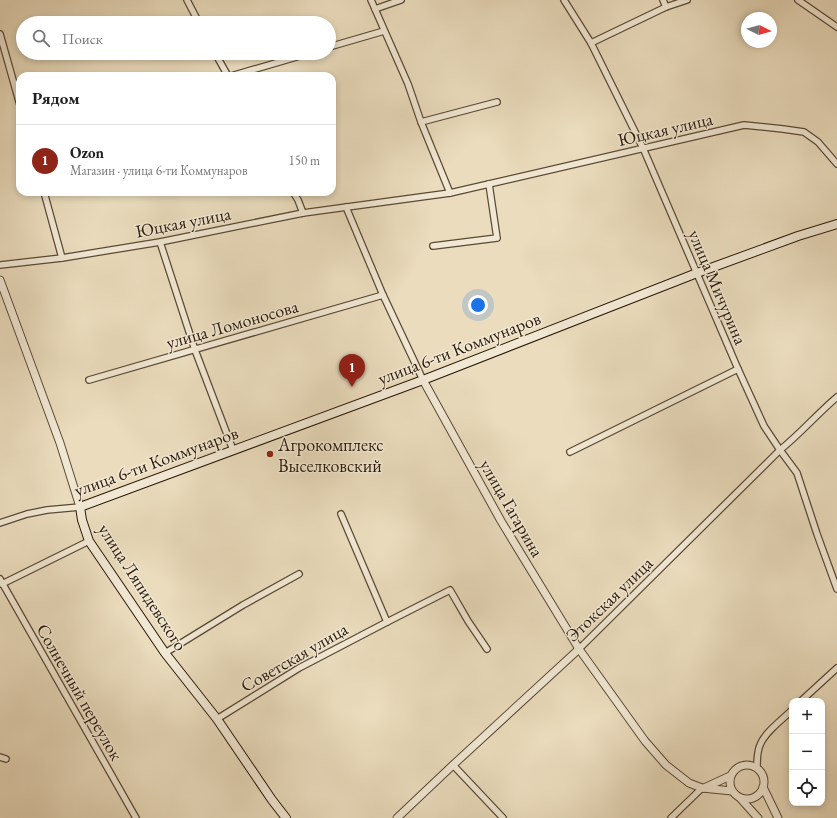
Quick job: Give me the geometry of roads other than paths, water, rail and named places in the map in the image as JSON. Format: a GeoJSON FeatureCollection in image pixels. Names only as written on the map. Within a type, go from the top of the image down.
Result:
{"type":"FeatureCollection","features":[{"type":"Feature","properties":{"kind":"main road","name":"улица 6-ти Коммунаров"},"geometry":{"type":"LineString","coordinates":[[80,507],[423,380],[697,273],[798,236],[837,224]]}},
{"type":"Feature","properties":{"kind":"main road","name":"улица Ляпидевского"},"geometry":{"type":"LineString","coordinates":[[80,507],[82,520],[89,540],[165,653],[217,719],[286,818]]}},
{"type":"Feature","properties":{"kind":"street"},"geometry":{"type":"LineString","coordinates":[[187,0],[195,16]]}},
{"type":"Feature","properties":{"kind":"street"},"geometry":{"type":"LineString","coordinates":[[371,0],[408,84],[421,122],[450,193]]}},
{"type":"Feature","properties":{"kind":"street"},"geometry":{"type":"LineString","coordinates":[[375,8],[402,0]]}},
{"type":"Feature","properties":{"kind":"street","name":"улица Мичурина"},"geometry":{"type":"LineString","coordinates":[[564,0],[591,43],[643,148],[764,426],[797,472],[837,589]]}},
{"type":"Feature","properties":{"kind":"street"},"geometry":{"type":"LineString","coordinates":[[663,0],[666,7]]}},
{"type":"Feature","properties":{"kind":"street"},"geometry":{"type":"LineString","coordinates":[[591,43],[666,7],[687,0]]}},
{"type":"Feature","properties":{"kind":"street"},"geometry":{"type":"LineString","coordinates":[[798,0],[837,27]]}},
{"type":"Feature","properties":{"kind":"street"},"geometry":{"type":"LineString","coordinates":[[336,45],[384,31]]}},
{"type":"Feature","properties":{"kind":"street"},"geometry":{"type":"LineString","coordinates":[[0,34],[16,91]]}},
{"type":"Feature","properties":{"kind":"street"},"geometry":{"type":"LineString","coordinates":[[219,60],[226,72]]}},
{"type":"Feature","properties":{"kind":"street"},"geometry":{"type":"LineString","coordinates":[[245,72],[286,60]]}},
{"type":"Feature","properties":{"kind":"street"},"geometry":{"type":"LineString","coordinates":[[421,122],[497,102]]}},
{"type":"Feature","properties":{"kind":"street","name":"Юцкая улица"},"geometry":{"type":"LineString","coordinates":[[0,265],[62,258],[160,242],[303,213],[450,193],[744,125],[804,132],[818,142],[837,164]]}},
{"type":"Feature","properties":{"kind":"street"},"geometry":{"type":"LineString","coordinates":[[433,246],[497,238],[489,184]]}},
{"type":"Feature","properties":{"kind":"street"},"geometry":{"type":"LineString","coordinates":[[45,196],[62,258]]}},
{"type":"Feature","properties":{"kind":"street"},"geometry":{"type":"LineString","coordinates":[[296,196],[303,213]]}},
{"type":"Feature","properties":{"kind":"street","name":"улица Гагарина"},"geometry":{"type":"LineString","coordinates":[[346,208],[383,296],[423,380],[502,522],[579,650],[645,741],[666,764],[688,783],[702,788],[732,791]]}},
{"type":"Feature","properties":{"kind":"street"},"geometry":{"type":"LineString","coordinates":[[160,242],[195,350],[233,450]]}},
{"type":"Feature","properties":{"kind":"street","name":"улица Ляпидевского"},"geometry":{"type":"LineString","coordinates":[[0,280],[60,443],[80,507]]}},
{"type":"Feature","properties":{"kind":"street","name":"улица Ломоносова"},"geometry":{"type":"LineString","coordinates":[[88,380],[383,296]]}},
{"type":"Feature","properties":{"kind":"street"},"geometry":{"type":"LineString","coordinates":[[570,452],[738,369]]}},
{"type":"Feature","properties":{"kind":"street","name":"Этокская улица"},"geometry":{"type":"LineString","coordinates":[[397,818],[579,650],[780,450],[837,397]]}},
{"type":"Feature","properties":{"kind":"street","name":"улица 6-ти Коммунаров"},"geometry":{"type":"LineString","coordinates":[[0,523],[27,514],[47,510],[80,507]]}},
{"type":"Feature","properties":{"kind":"street"},"geometry":{"type":"LineString","coordinates":[[341,514],[387,622]]}},
{"type":"Feature","properties":{"kind":"street"},"geometry":{"type":"LineString","coordinates":[[1,582],[89,540]]}},
{"type":"Feature","properties":{"kind":"street"},"geometry":{"type":"LineString","coordinates":[[165,653],[244,605],[299,574]]}},
{"type":"Feature","properties":{"kind":"street","name":"Солнечный переулок"},"geometry":{"type":"LineString","coordinates":[[1,582],[136,818]]}},
{"type":"Feature","properties":{"kind":"street","name":"Советская улица"},"geometry":{"type":"LineString","coordinates":[[217,719],[299,668],[450,590],[468,621],[487,649]]}},
{"type":"Feature","properties":{"kind":"street"},"geometry":{"type":"LineString","coordinates":[[804,698],[837,668]]}},
{"type":"Feature","properties":{"kind":"street"},"geometry":{"type":"LineString","coordinates":[[757,767],[760,743],[766,734],[789,713]]}},
{"type":"Feature","properties":{"kind":"street"},"geometry":{"type":"LineString","coordinates":[[671,818],[702,788],[730,776],[734,770],[741,765],[749,764],[757,767],[762,772],[764,779],[761,791],[754,797],[745,799],[740,798]]}},
{"type":"Feature","properties":{"kind":"street"},"geometry":{"type":"LineString","coordinates":[[453,765],[503,818]]}},
{"type":"Feature","properties":{"kind":"street"},"geometry":{"type":"LineString","coordinates":[[730,776],[732,791],[758,818]]}},
{"type":"Feature","properties":{"kind":"street"},"geometry":{"type":"LineString","coordinates":[[763,786],[778,818]]}},
{"type":"Feature","properties":{"kind":"place","name":"Ozon"},"geometry":{"type":"Point","coordinates":[352,387]}},
{"type":"Feature","properties":{"kind":"place","name":"Агрокомплекс Выселковский"},"geometry":{"type":"Point","coordinates":[270,454]}}]}
